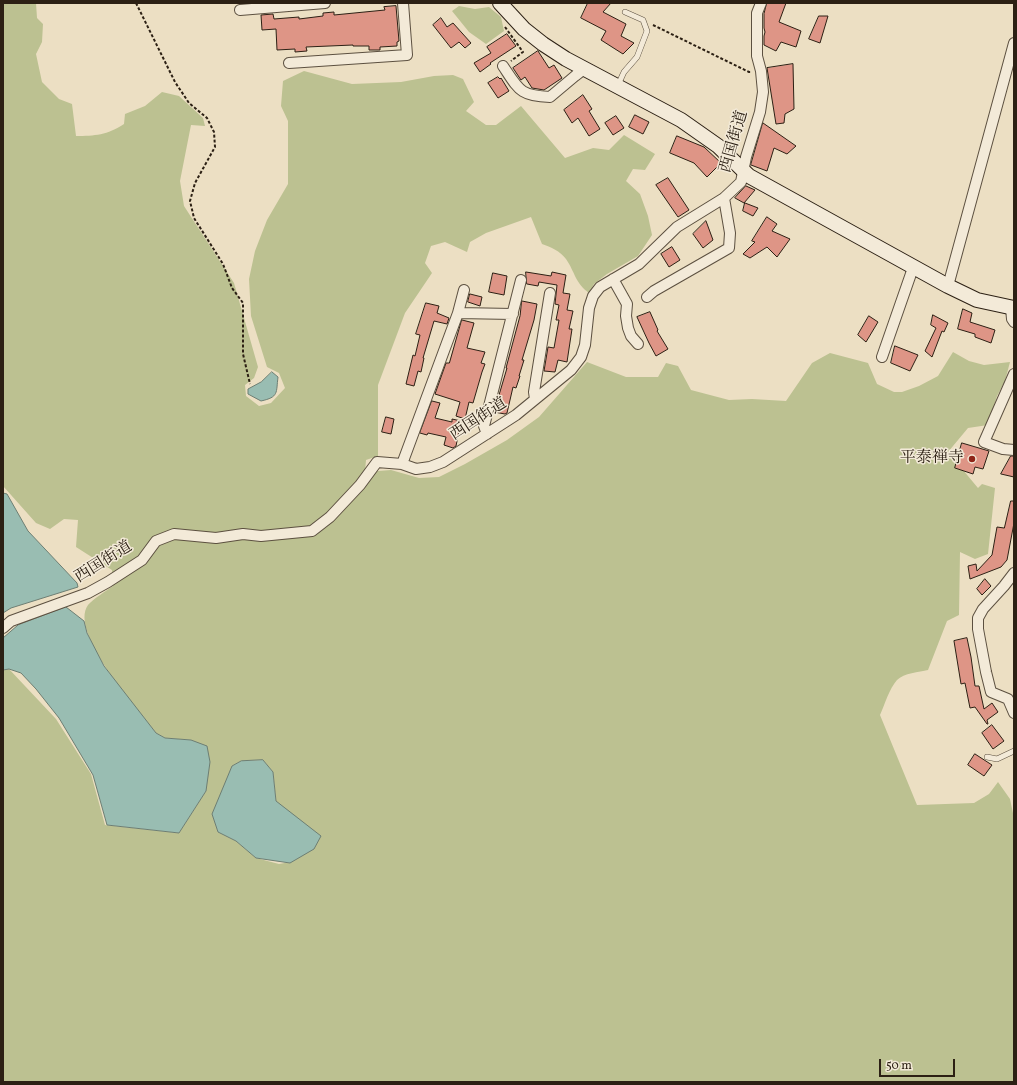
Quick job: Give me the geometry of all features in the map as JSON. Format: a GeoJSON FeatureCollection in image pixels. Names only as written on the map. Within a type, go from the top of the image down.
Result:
{"type":"FeatureCollection","features":[{"type":"Feature","properties":{"kind":"street"},"geometry":{"type":"LineString","coordinates":[[240,10],[325,3]]}},
{"type":"Feature","properties":{"kind":"street"},"geometry":{"type":"LineString","coordinates":[[289,63],[407,56],[403,3]]}},
{"type":"Feature","properties":{"kind":"street"},"geometry":{"type":"LineString","coordinates":[[500,3],[524,29],[558,54],[681,120],[718,146],[743,172],[749,176],[948,286],[977,300],[1012,308],[1012,319],[1014,322]]}},
{"type":"Feature","properties":{"kind":"street","name":"西国街道"},"geometry":{"type":"LineString","coordinates":[[3,628],[11,621],[88,593],[142,560],[156,541],[174,534],[216,538],[243,534],[261,536],[312,531],[330,517],[360,485],[377,462],[402,464],[416,469],[430,467],[443,462],[516,415],[571,370],[581,357],[585,345],[589,308],[593,296],[600,287],[639,264],[677,227],[724,198],[741,182],[746,157],[760,112],[763,92],[761,71],[757,56],[757,13],[761,3]]}},
{"type":"Feature","properties":{"kind":"street"},"geometry":{"type":"LineString","coordinates":[[948,286],[1014,43]]}},
{"type":"Feature","properties":{"kind":"street"},"geometry":{"type":"LineString","coordinates":[[504,66],[521,91],[537,97],[550,98],[584,69]]}},
{"type":"Feature","properties":{"kind":"street"},"geometry":{"type":"LineString","coordinates":[[647,297],[654,291],[729,248],[730,234],[724,198]]}},
{"type":"Feature","properties":{"kind":"street"},"geometry":{"type":"LineString","coordinates":[[882,358],[913,268]]}},
{"type":"Feature","properties":{"kind":"street"},"geometry":{"type":"LineString","coordinates":[[614,278],[627,304],[626,316],[628,328],[638,344]]}},
{"type":"Feature","properties":{"kind":"street"},"geometry":{"type":"LineString","coordinates":[[487,434],[484,426],[522,280]]}},
{"type":"Feature","properties":{"kind":"street"},"geometry":{"type":"LineString","coordinates":[[402,464],[458,313],[464,290]]}},
{"type":"Feature","properties":{"kind":"street"},"geometry":{"type":"LineString","coordinates":[[535,399],[534,392],[550,292]]}},
{"type":"Feature","properties":{"kind":"street"},"geometry":{"type":"LineString","coordinates":[[458,313],[513,314]]}},
{"type":"Feature","properties":{"kind":"street"},"geometry":{"type":"LineString","coordinates":[[1014,374],[984,442],[1003,449],[1014,450]]}},
{"type":"Feature","properties":{"kind":"street"},"geometry":{"type":"LineString","coordinates":[[1014,573],[983,609],[978,618],[978,629],[991,692],[1011,696],[1014,713]]}},
{"type":"Feature","properties":{"kind":"lane"},"geometry":{"type":"LineString","coordinates":[[617,86],[624,72],[637,57],[647,31],[643,20],[625,12]]}},
{"type":"Feature","properties":{"kind":"lane"},"geometry":{"type":"LineString","coordinates":[[987,757],[997,759],[1014,751]]}},
{"type":"Feature","properties":{"kind":"path"},"geometry":{"type":"LineString","coordinates":[[136,3],[175,82],[189,103],[207,118],[214,132],[215,147],[195,183],[190,201],[194,218],[223,264],[232,288],[243,303],[243,354],[250,384]]}},
{"type":"Feature","properties":{"kind":"path"},"geometry":{"type":"LineString","coordinates":[[643,20],[749,72],[761,71]]}},
{"type":"Feature","properties":{"kind":"path"},"geometry":{"type":"LineString","coordinates":[[504,25],[523,52],[504,66]]}},
{"type":"Feature","properties":{"kind":"green space"},"geometry":{"type":"Polygon","coordinates":[[[3,3],[36,3],[37,18],[43,24],[42,42],[36,54],[42,82],[59,99],[72,104],[76,136],[101,134],[118,128],[124,124],[125,114],[145,106],[162,92],[179,96],[203,118],[205,126],[191,125],[180,181],[184,206],[234,283],[258,367],[254,378],[245,385],[246,396],[259,406],[271,403],[285,388],[279,373],[267,367],[251,316],[249,279],[255,251],[267,220],[288,184],[288,121],[281,106],[283,81],[304,71],[352,84],[401,82],[434,76],[453,75],[463,79],[474,102],[466,111],[486,125],[496,125],[521,106],[565,158],[593,148],[609,150],[624,135],[655,154],[645,170],[633,169],[626,181],[640,194],[648,216],[652,235],[638,256],[607,274],[594,284],[589,293],[578,281],[564,256],[549,246],[542,244],[531,217],[486,233],[470,242],[467,252],[445,242],[431,246],[425,263],[432,273],[405,313],[378,385],[378,456],[366,460],[365,472],[391,470],[419,478],[439,477],[507,440],[539,417],[587,362],[626,377],[658,377],[666,363],[678,366],[691,390],[729,400],[752,399],[786,401],[812,363],[830,353],[868,363],[877,384],[894,392],[902,392],[919,386],[938,376],[953,352],[969,361],[984,365],[1010,362],[1005,381],[997,396],[988,425],[968,428],[948,452],[978,488],[982,484],[995,488],[988,554],[975,559],[960,552],[959,615],[947,621],[928,670],[908,674],[897,680],[889,692],[880,715],[917,805],[974,803],[989,794],[998,782],[1010,799],[1014,818],[1014,1082],[3,1082],[3,670],[9,669],[56,719],[91,774],[105,825],[179,833],[206,791],[191,740],[165,738],[156,733],[122,690],[96,652],[88,633],[84,617],[88,605],[113,586],[112,570],[76,547],[78,520],[64,519],[50,529],[36,523],[3,486],[3,3]],[[263,760],[241,761],[232,766],[217,831],[236,841],[256,858],[279,864],[290,862],[276,801],[273,772],[263,760]]]}},
{"type":"Feature","properties":{"kind":"green space"},"geometry":{"type":"Polygon","coordinates":[[[459,6],[475,9],[489,7],[501,17],[504,31],[486,44],[469,32],[452,11],[459,6]]]}},
{"type":"Feature","properties":{"kind":"water"},"geometry":{"type":"Polygon","coordinates":[[[272,372],[278,377],[276,394],[274,396],[261,401],[248,394],[248,389],[261,382],[272,372]]]}},
{"type":"Feature","properties":{"kind":"water"},"geometry":{"type":"Polygon","coordinates":[[[3,493],[7,494],[28,531],[77,583],[78,587],[11,608],[3,613],[3,493]]]}},
{"type":"Feature","properties":{"kind":"water"},"geometry":{"type":"Polygon","coordinates":[[[66,607],[84,621],[87,633],[104,666],[156,733],[165,738],[191,740],[207,746],[210,762],[206,791],[179,833],[107,825],[93,775],[59,718],[21,673],[9,669],[3,670],[3,638],[18,625],[66,607]]]}},
{"type":"Feature","properties":{"kind":"water"},"geometry":{"type":"Polygon","coordinates":[[[263,760],[273,772],[276,801],[321,836],[314,849],[290,863],[256,858],[236,841],[218,832],[212,814],[232,766],[241,761],[263,760]]]}},
{"type":"Feature","properties":{"kind":"building"},"geometry":{"type":"Polygon","coordinates":[[[588,3],[611,3],[603,12],[626,24],[621,36],[634,43],[623,54],[601,40],[606,31],[581,18],[588,3]]]}},
{"type":"Feature","properties":{"kind":"building"},"geometry":{"type":"Polygon","coordinates":[[[767,3],[786,3],[779,22],[801,31],[796,47],[781,42],[776,51],[764,45],[764,14],[767,3]]]}},
{"type":"Feature","properties":{"kind":"building"},"geometry":{"type":"Polygon","coordinates":[[[396,6],[399,41],[397,42],[397,46],[380,47],[380,50],[369,50],[369,46],[353,45],[306,47],[307,51],[295,52],[295,49],[277,50],[276,29],[262,30],[261,15],[273,14],[274,19],[299,17],[299,19],[323,16],[323,13],[334,12],[334,15],[385,10],[384,7],[396,6]]]}},
{"type":"Feature","properties":{"kind":"building"},"geometry":{"type":"Polygon","coordinates":[[[819,16],[828,16],[820,43],[809,39],[819,16]]]}},
{"type":"Feature","properties":{"kind":"building"},"geometry":{"type":"Polygon","coordinates":[[[441,18],[447,27],[453,23],[471,43],[465,48],[459,42],[451,48],[433,25],[441,18]]]}},
{"type":"Feature","properties":{"kind":"building"},"geometry":{"type":"Polygon","coordinates":[[[507,34],[516,46],[490,63],[491,64],[480,72],[474,63],[491,53],[487,47],[507,34]]]}},
{"type":"Feature","properties":{"kind":"building"},"geometry":{"type":"Polygon","coordinates":[[[538,51],[549,68],[554,65],[562,78],[544,90],[532,88],[525,77],[521,80],[513,68],[538,51]]]}},
{"type":"Feature","properties":{"kind":"building"},"geometry":{"type":"Polygon","coordinates":[[[793,64],[794,109],[785,114],[784,123],[776,124],[767,68],[793,64]]]}},
{"type":"Feature","properties":{"kind":"building"},"geometry":{"type":"Polygon","coordinates":[[[498,77],[500,79],[501,78],[509,91],[498,98],[488,83],[498,77]]]}},
{"type":"Feature","properties":{"kind":"building"},"geometry":{"type":"Polygon","coordinates":[[[583,95],[592,109],[589,111],[600,129],[589,136],[578,118],[572,123],[564,110],[583,95]]]}},
{"type":"Feature","properties":{"kind":"building"},"geometry":{"type":"Polygon","coordinates":[[[635,115],[649,122],[643,134],[629,127],[635,115]]]}},
{"type":"Feature","properties":{"kind":"building"},"geometry":{"type":"Polygon","coordinates":[[[616,116],[624,128],[613,135],[605,123],[616,116]]]}},
{"type":"Feature","properties":{"kind":"building"},"geometry":{"type":"Polygon","coordinates":[[[763,123],[796,146],[787,154],[774,148],[767,171],[751,165],[763,123]]]}},
{"type":"Feature","properties":{"kind":"building"},"geometry":{"type":"Polygon","coordinates":[[[677,136],[704,147],[721,163],[707,177],[694,163],[670,153],[677,136]]]}},
{"type":"Feature","properties":{"kind":"building"},"geometry":{"type":"Polygon","coordinates":[[[668,178],[689,210],[678,217],[656,185],[668,178]]]}},
{"type":"Feature","properties":{"kind":"building"},"geometry":{"type":"Polygon","coordinates":[[[746,186],[755,190],[744,203],[735,198],[746,186]]]}},
{"type":"Feature","properties":{"kind":"building"},"geometry":{"type":"Polygon","coordinates":[[[745,203],[758,208],[753,216],[743,211],[745,203]]]}},
{"type":"Feature","properties":{"kind":"building"},"geometry":{"type":"Polygon","coordinates":[[[767,217],[777,224],[772,231],[790,239],[777,257],[767,247],[750,258],[743,254],[755,242],[752,241],[767,217]]]}},
{"type":"Feature","properties":{"kind":"building"},"geometry":{"type":"Polygon","coordinates":[[[706,221],[713,240],[703,248],[693,234],[706,221]]]}},
{"type":"Feature","properties":{"kind":"building"},"geometry":{"type":"Polygon","coordinates":[[[672,247],[680,260],[669,267],[661,254],[672,247]]]}},
{"type":"Feature","properties":{"kind":"building"},"geometry":{"type":"Polygon","coordinates":[[[526,272],[551,276],[552,272],[566,275],[563,293],[570,294],[567,310],[573,311],[569,329],[572,329],[567,362],[558,360],[555,372],[544,371],[548,347],[554,348],[559,320],[556,320],[559,305],[555,304],[557,285],[539,282],[538,286],[527,284],[526,272]]]}},
{"type":"Feature","properties":{"kind":"building"},"geometry":{"type":"Polygon","coordinates":[[[493,273],[507,276],[504,295],[489,292],[493,273]]]}},
{"type":"Feature","properties":{"kind":"building"},"geometry":{"type":"Polygon","coordinates":[[[470,294],[482,297],[480,306],[468,302],[470,294]]]}},
{"type":"Feature","properties":{"kind":"building"},"geometry":{"type":"Polygon","coordinates":[[[522,301],[537,304],[534,320],[522,360],[524,360],[520,376],[516,388],[513,387],[507,413],[494,412],[507,368],[520,316],[522,301]]]}},
{"type":"Feature","properties":{"kind":"building"},"geometry":{"type":"Polygon","coordinates":[[[426,303],[439,306],[437,313],[449,318],[447,324],[434,321],[423,358],[421,372],[418,371],[414,386],[406,384],[413,355],[415,356],[420,335],[416,334],[426,303]]]}},
{"type":"Feature","properties":{"kind":"building"},"geometry":{"type":"Polygon","coordinates":[[[963,309],[972,313],[970,322],[995,330],[991,343],[975,337],[975,334],[958,329],[963,309]]]}},
{"type":"Feature","properties":{"kind":"building"},"geometry":{"type":"Polygon","coordinates":[[[650,312],[658,330],[657,331],[668,349],[656,356],[637,317],[650,312]]]}},
{"type":"Feature","properties":{"kind":"building"},"geometry":{"type":"Polygon","coordinates":[[[933,315],[948,323],[944,332],[942,331],[932,357],[925,351],[936,328],[931,325],[933,315]]]}},
{"type":"Feature","properties":{"kind":"building"},"geometry":{"type":"Polygon","coordinates":[[[869,316],[878,322],[866,342],[858,335],[869,316]]]}},
{"type":"Feature","properties":{"kind":"building"},"geometry":{"type":"Polygon","coordinates":[[[462,320],[474,323],[467,348],[485,352],[481,363],[485,364],[473,403],[469,402],[465,419],[456,416],[460,402],[435,394],[446,363],[449,363],[462,320]]]}},
{"type":"Feature","properties":{"kind":"building"},"geometry":{"type":"Polygon","coordinates":[[[895,346],[918,355],[910,371],[891,363],[895,346]]]}},
{"type":"Feature","properties":{"kind":"building"},"geometry":{"type":"Polygon","coordinates":[[[432,401],[440,403],[435,418],[452,422],[452,419],[461,421],[456,446],[453,448],[444,445],[446,437],[428,433],[427,435],[420,433],[432,401]]]}},
{"type":"Feature","properties":{"kind":"building"},"geometry":{"type":"Polygon","coordinates":[[[386,417],[394,419],[391,434],[382,432],[386,417]]]}},
{"type":"Feature","properties":{"kind":"building","name":"平泰禅寺"},"geometry":{"type":"Polygon","coordinates":[[[962,443],[989,451],[983,469],[975,467],[973,474],[955,468],[962,443]]]}},
{"type":"Feature","properties":{"kind":"building"},"geometry":{"type":"Polygon","coordinates":[[[1011,456],[1014,456],[1014,477],[1001,474],[1011,456]]]}},
{"type":"Feature","properties":{"kind":"building"},"geometry":{"type":"Polygon","coordinates":[[[1011,501],[1014,501],[1014,523],[1007,560],[1001,567],[970,579],[968,566],[976,564],[977,571],[992,555],[997,527],[1004,528],[1011,501]]]}},
{"type":"Feature","properties":{"kind":"building"},"geometry":{"type":"Polygon","coordinates":[[[985,579],[991,586],[982,595],[977,589],[985,579]]]}},
{"type":"Feature","properties":{"kind":"building"},"geometry":{"type":"Polygon","coordinates":[[[967,638],[975,686],[979,686],[984,709],[992,703],[998,712],[987,720],[988,724],[975,707],[970,708],[965,683],[961,684],[954,641],[967,638]]]}},
{"type":"Feature","properties":{"kind":"building"},"geometry":{"type":"Polygon","coordinates":[[[992,725],[1004,741],[993,749],[982,733],[992,725]]]}},
{"type":"Feature","properties":{"kind":"building"},"geometry":{"type":"Polygon","coordinates":[[[975,754],[992,765],[984,776],[968,765],[975,754]]]}},
{"type":"Feature","properties":{"kind":"place","name":"平泰禅寺"},"geometry":{"type":"Point","coordinates":[972,459]}}]}
